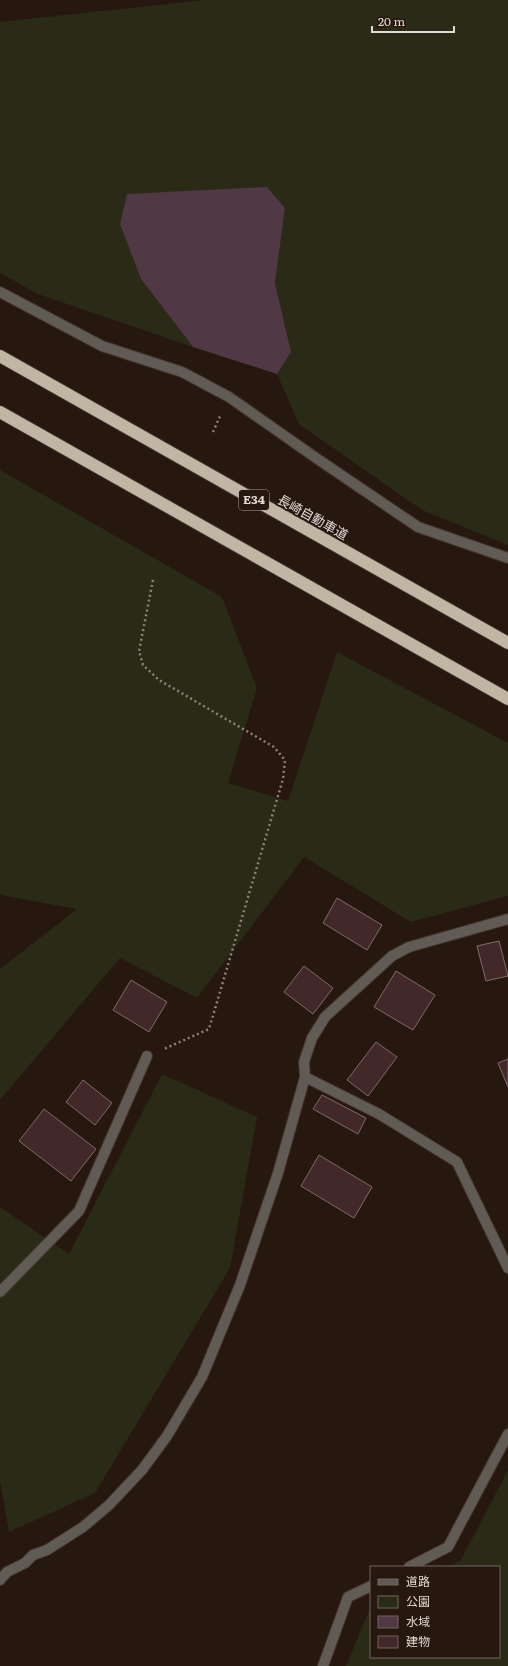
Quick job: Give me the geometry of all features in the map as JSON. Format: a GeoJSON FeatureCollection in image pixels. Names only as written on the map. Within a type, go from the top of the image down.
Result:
{"type":"FeatureCollection","features":[{"type":"Feature","properties":{"kind":"highway","name":"長崎自動車道"},"geometry":{"type":"LineString","coordinates":[[0,356],[508,643]]}},
{"type":"Feature","properties":{"kind":"highway"},"geometry":{"type":"LineString","coordinates":[[0,412],[508,698]]}},
{"type":"Feature","properties":{"kind":"street"},"geometry":{"type":"LineString","coordinates":[[0,292],[102,346],[182,372],[229,397],[418,527],[508,558]]}},
{"type":"Feature","properties":{"kind":"street"},"geometry":{"type":"LineString","coordinates":[[0,1580],[7,1572],[25,1563],[33,1555],[47,1550],[83,1527],[104,1509],[142,1470],[167,1436],[202,1376],[240,1285],[278,1173],[305,1077],[304,1062],[312,1038],[325,1017],[392,956],[409,947],[508,919]]}},
{"type":"Feature","properties":{"kind":"street"},"geometry":{"type":"LineString","coordinates":[[0,1292],[79,1211],[147,1056]]}},
{"type":"Feature","properties":{"kind":"street"},"geometry":{"type":"LineString","coordinates":[[305,1077],[380,1114],[457,1162],[508,1268]]}},
{"type":"Feature","properties":{"kind":"street"},"geometry":{"type":"LineString","coordinates":[[411,1566],[448,1547],[508,1434]]}},
{"type":"Feature","properties":{"kind":"street"},"geometry":{"type":"LineString","coordinates":[[323,1666],[348,1597],[370,1586]]}},
{"type":"Feature","properties":{"kind":"path"},"geometry":{"type":"LineString","coordinates":[[147,1056],[209,1029],[283,779],[285,760],[274,747],[159,680],[143,664],[139,651],[152,580]]}},
{"type":"Feature","properties":{"kind":"green space"},"geometry":{"type":"Polygon","coordinates":[[[204,0],[508,0],[508,545],[422,510],[299,424],[277,374],[291,352],[275,283],[285,208],[141,279],[193,347],[38,294],[0,273],[0,22],[204,0]]]}},
{"type":"Feature","properties":{"kind":"green space"},"geometry":{"type":"Polygon","coordinates":[[[0,470],[222,597],[257,688],[228,783],[288,801],[337,652],[508,743],[508,896],[411,922],[304,857],[197,998],[120,958],[0,1100],[0,969],[77,909],[0,895],[0,470]]]}},
{"type":"Feature","properties":{"kind":"green space"},"geometry":{"type":"Polygon","coordinates":[[[162,1074],[257,1117],[230,1268],[95,1493],[9,1532],[0,1481],[0,1207],[69,1254],[162,1074]]]}},
{"type":"Feature","properties":{"kind":"green space"},"geometry":{"type":"Polygon","coordinates":[[[508,1470],[508,1666],[346,1666],[370,1608],[370,1658],[500,1658],[500,1566],[449,1566],[461,1560],[508,1470]]]}},
{"type":"Feature","properties":{"kind":"water"},"geometry":{"type":"Polygon","coordinates":[[[267,187],[285,208],[275,283],[291,352],[277,374],[193,347],[141,279],[120,224],[127,194],[267,187]]]}},
{"type":"Feature","properties":{"kind":"building"},"geometry":{"type":"Polygon","coordinates":[[[337,898],[382,925],[367,950],[323,923],[337,898]]]}},
{"type":"Feature","properties":{"kind":"building"},"geometry":{"type":"Polygon","coordinates":[[[499,941],[508,976],[486,981],[477,946],[499,941]]]}},
{"type":"Feature","properties":{"kind":"building"},"geometry":{"type":"Polygon","coordinates":[[[304,966],[333,988],[313,1014],[284,992],[304,966]]]}},
{"type":"Feature","properties":{"kind":"building"},"geometry":{"type":"Polygon","coordinates":[[[396,971],[435,995],[413,1030],[374,1007],[396,971]]]}},
{"type":"Feature","properties":{"kind":"building"},"geometry":{"type":"Polygon","coordinates":[[[131,980],[167,1002],[149,1032],[113,1010],[131,980]]]}},
{"type":"Feature","properties":{"kind":"building"},"geometry":{"type":"Polygon","coordinates":[[[376,1042],[397,1057],[368,1096],[347,1080],[376,1042]]]}},
{"type":"Feature","properties":{"kind":"building"},"geometry":{"type":"Polygon","coordinates":[[[508,1059],[508,1087],[498,1063],[508,1059]]]}},
{"type":"Feature","properties":{"kind":"building"},"geometry":{"type":"Polygon","coordinates":[[[83,1080],[112,1103],[95,1125],[66,1102],[83,1080]]]}},
{"type":"Feature","properties":{"kind":"building"},"geometry":{"type":"Polygon","coordinates":[[[322,1095],[366,1118],[358,1134],[313,1109],[322,1095]]]}},
{"type":"Feature","properties":{"kind":"building"},"geometry":{"type":"Polygon","coordinates":[[[44,1109],[96,1149],[71,1181],[19,1141],[44,1109]]]}},
{"type":"Feature","properties":{"kind":"building"},"geometry":{"type":"Polygon","coordinates":[[[319,1155],[372,1187],[354,1218],[301,1186],[319,1155]]]}}]}
